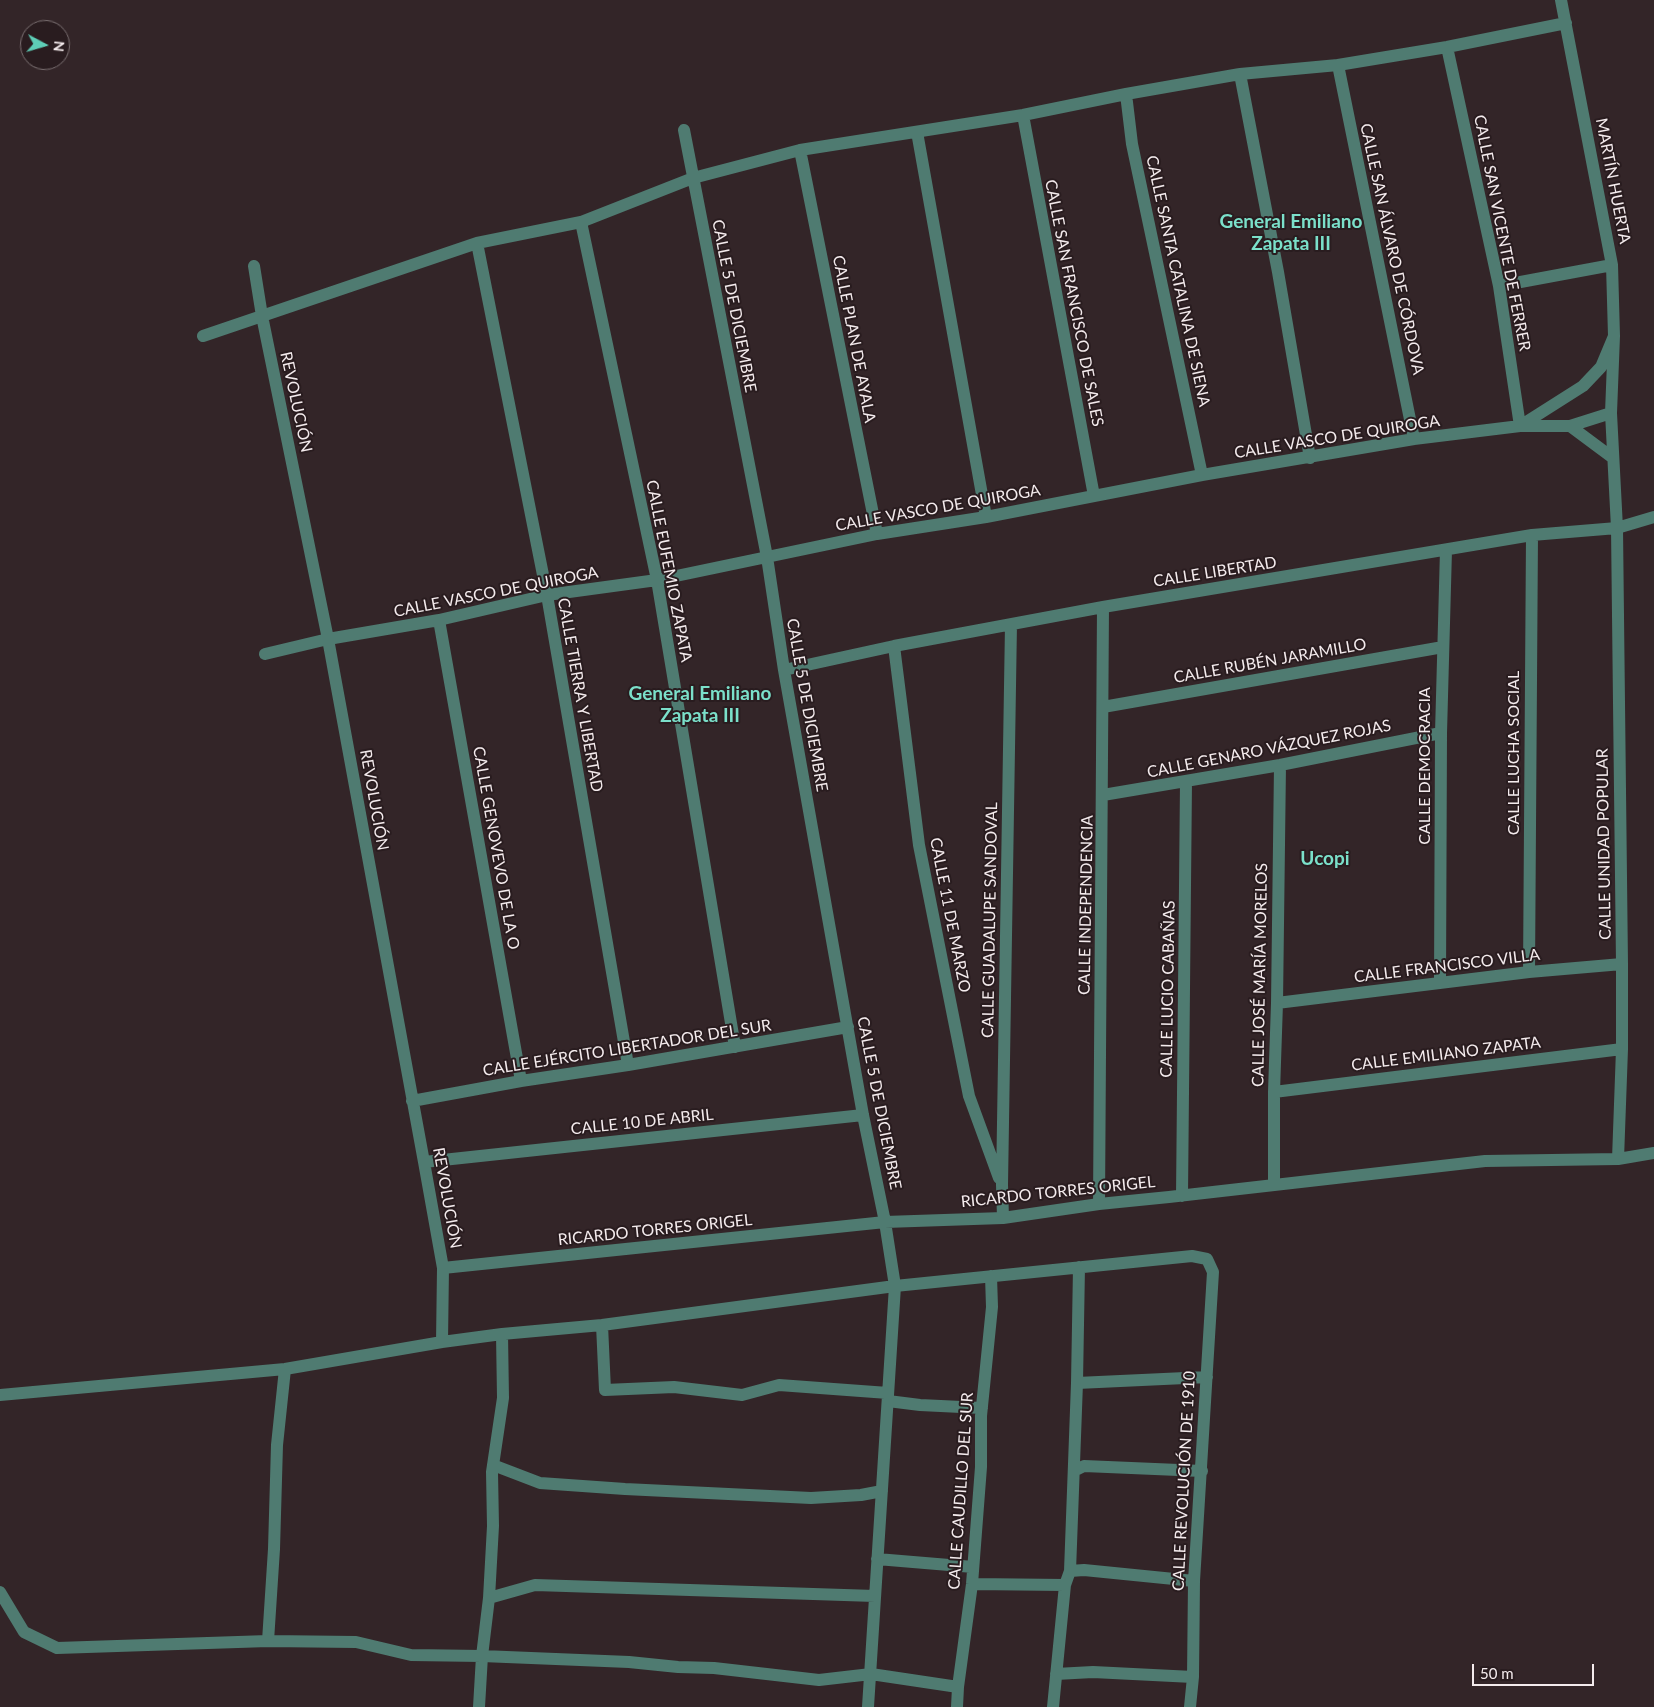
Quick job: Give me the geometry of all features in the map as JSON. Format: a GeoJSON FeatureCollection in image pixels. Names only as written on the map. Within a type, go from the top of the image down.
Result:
{"type":"FeatureCollection","features":[{"type":"Feature","properties":{"kind":"street","name":"MARTÍN HUERTA"},"geometry":{"type":"LineString","coordinates":[[1561,0],[1612,265],[1614,336],[1601,367]]}},
{"type":"Feature","properties":{"kind":"street"},"geometry":{"type":"LineString","coordinates":[[203,336],[477,243],[580,222],[693,178],[800,150],[1023,115],[1126,94],[1240,74],[1338,65],[1447,47],[1566,23]]}},
{"type":"Feature","properties":{"kind":"street","name":"CALLE SAN VICENTE DE FERRER"},"geometry":{"type":"LineString","coordinates":[[1447,47],[1499,286],[1520,426]]}},
{"type":"Feature","properties":{"kind":"street","name":"CALLE SAN ÁLVARO DE CÓRDOVA"},"geometry":{"type":"LineString","coordinates":[[1338,65],[1414,439]]}},
{"type":"Feature","properties":{"kind":"street"},"geometry":{"type":"LineString","coordinates":[[1240,74],[1278,272],[1310,458]]}},
{"type":"Feature","properties":{"kind":"street","name":"CALLE SANTA CATALINA DE SIENA"},"geometry":{"type":"LineString","coordinates":[[1126,94],[1132,144],[1202,475]]}},
{"type":"Feature","properties":{"kind":"street","name":"CALLE SAN FRANCISCO DE SALES"},"geometry":{"type":"LineString","coordinates":[[1023,115],[1094,496]]}},
{"type":"Feature","properties":{"kind":"street","name":"CALLE 5 DE DICIEMBRE"},"geometry":{"type":"LineString","coordinates":[[684,130],[767,557],[784,670],[863,1114],[885,1222],[895,1286],[868,1707]]}},
{"type":"Feature","properties":{"kind":"street"},"geometry":{"type":"LineString","coordinates":[[917,132],[986,518]]}},
{"type":"Feature","properties":{"kind":"street","name":"CALLE PLAN DE AYALA"},"geometry":{"type":"LineString","coordinates":[[800,150],[877,534]]}},
{"type":"Feature","properties":{"kind":"street","name":"CALLE EUFEMIO ZAPATA"},"geometry":{"type":"LineString","coordinates":[[580,222],[657,580],[735,1047]]}},
{"type":"Feature","properties":{"kind":"street","name":"CALLE TIERRA Y LIBERTAD"},"geometry":{"type":"LineString","coordinates":[[477,243],[547,596],[628,1065]]}},
{"type":"Feature","properties":{"kind":"street"},"geometry":{"type":"LineString","coordinates":[[1499,286],[1612,265]]}},
{"type":"Feature","properties":{"kind":"street","name":"REVOLUCIÓN"},"geometry":{"type":"LineString","coordinates":[[254,266],[262,316],[328,639],[443,1268],[442,1342]]}},
{"type":"Feature","properties":{"kind":"street","name":"CALLE UNIDAD POPULAR"},"geometry":{"type":"LineString","coordinates":[[1614,336],[1611,413],[1617,528],[1622,964],[1622,1049],[1618,1159]]}},
{"type":"Feature","properties":{"kind":"street","name":"CALLE VASCO DE QUIROGA"},"geometry":{"type":"LineString","coordinates":[[265,654],[328,639],[439,620],[547,596],[657,580],[877,534],[986,518],[1202,475],[1414,439],[1520,426],[1583,386],[1601,367]]}},
{"type":"Feature","properties":{"kind":"street"},"geometry":{"type":"LineString","coordinates":[[1520,426],[1570,426],[1611,413]]}},
{"type":"Feature","properties":{"kind":"street"},"geometry":{"type":"LineString","coordinates":[[1570,426],[1613,458]]}},
{"type":"Feature","properties":{"kind":"street","name":"CALLE LIBERTAD"},"geometry":{"type":"LineString","coordinates":[[784,670],[894,646],[1103,607],[1532,535],[1617,528],[1654,517]]}},
{"type":"Feature","properties":{"kind":"street","name":"CALLE LUCHA SOCIAL"},"geometry":{"type":"LineString","coordinates":[[1529,972],[1532,535]]}},
{"type":"Feature","properties":{"kind":"street","name":"CALLE DEMOCRACIA"},"geometry":{"type":"LineString","coordinates":[[1440,983],[1442,647],[1446,550]]}},
{"type":"Feature","properties":{"kind":"street","name":"CALLE INDEPENDENCIA"},"geometry":{"type":"LineString","coordinates":[[1099,1204],[1103,607]]}},
{"type":"Feature","properties":{"kind":"street","name":"CALLE GENOVEVO DE LA O"},"geometry":{"type":"LineString","coordinates":[[439,620],[521,1081]]}},
{"type":"Feature","properties":{"kind":"street","name":"CALLE GUADALUPE SANDOVAL"},"geometry":{"type":"LineString","coordinates":[[1003,1218],[1011,624]]}},
{"type":"Feature","properties":{"kind":"street","name":"CALLE 11 DE MARZO"},"geometry":{"type":"LineString","coordinates":[[894,646],[920,854],[969,1096],[1002,1185]]}},
{"type":"Feature","properties":{"kind":"street","name":"CALLE RUBÉN JARAMILLO"},"geometry":{"type":"LineString","coordinates":[[1103,707],[1442,647]]}},
{"type":"Feature","properties":{"kind":"street","name":"CALLE GENARO VÁZQUEZ ROJAS"},"geometry":{"type":"LineString","coordinates":[[1103,795],[1280,765],[1441,733]]}},
{"type":"Feature","properties":{"kind":"street","name":"CALLE JOSÉ MARÍA MORELOS"},"geometry":{"type":"LineString","coordinates":[[1274,1185],[1280,765]]}},
{"type":"Feature","properties":{"kind":"street","name":"CALLE LUCIO CABAÑAS"},"geometry":{"type":"LineString","coordinates":[[1182,1196],[1186,782]]}},
{"type":"Feature","properties":{"kind":"street","name":"CALLE FRANCISCO VILLA"},"geometry":{"type":"LineString","coordinates":[[1277,1002],[1529,972],[1622,964]]}},
{"type":"Feature","properties":{"kind":"street","name":"CALLE EJÉRCITO LIBERTADOR DEL SUR"},"geometry":{"type":"LineString","coordinates":[[412,1101],[848,1027]]}},
{"type":"Feature","properties":{"kind":"street","name":"CALLE EMILIANO ZAPATA"},"geometry":{"type":"LineString","coordinates":[[1274,1092],[1622,1049]]}},
{"type":"Feature","properties":{"kind":"street","name":"CALLE 10 DE ABRIL"},"geometry":{"type":"LineString","coordinates":[[424,1162],[863,1114]]}},
{"type":"Feature","properties":{"kind":"street","name":"RICARDO TORRES ORIGEL"},"geometry":{"type":"LineString","coordinates":[[443,1268],[885,1222],[1003,1218],[1099,1204],[1485,1161],[1618,1159],[1654,1153]]}},
{"type":"Feature","properties":{"kind":"street","name":"CALLE REVOLUCIÓN DE 1910"},"geometry":{"type":"LineString","coordinates":[[1079,1267],[1192,1256],[1208,1259],[1213,1272],[1194,1581],[1193,1677],[1190,1707]]}},
{"type":"Feature","properties":{"kind":"street"},"geometry":{"type":"LineString","coordinates":[[0,1395],[285,1369],[442,1342],[502,1334],[602,1325],[895,1286],[1079,1267],[1070,1571],[1065,1585],[1053,1707]]}},
{"type":"Feature","properties":{"kind":"street","name":"CALLE CAUDILLO DEL SUR"},"geometry":{"type":"LineString","coordinates":[[957,1707],[972,1584],[981,1467],[982,1408],[992,1307],[991,1276]]}},
{"type":"Feature","properties":{"kind":"street"},"geometry":{"type":"LineString","coordinates":[[602,1325],[605,1390],[674,1387],[742,1395],[779,1385],[888,1397],[920,1405],[982,1408]]}},
{"type":"Feature","properties":{"kind":"street"},"geometry":{"type":"LineString","coordinates":[[479,1707],[482,1656],[489,1598],[493,1526],[493,1465],[503,1398],[502,1334]]}},
{"type":"Feature","properties":{"kind":"street"},"geometry":{"type":"LineString","coordinates":[[268,1641],[274,1549],[277,1445],[285,1369]]}},
{"type":"Feature","properties":{"kind":"street"},"geometry":{"type":"LineString","coordinates":[[1077,1383],[1207,1378]]}},
{"type":"Feature","properties":{"kind":"street"},"geometry":{"type":"LineString","coordinates":[[493,1465],[540,1483],[625,1489],[811,1498],[861,1495],[882,1491]]}},
{"type":"Feature","properties":{"kind":"street"},"geometry":{"type":"LineString","coordinates":[[1074,1471],[1084,1466],[1202,1472]]}},
{"type":"Feature","properties":{"kind":"street"},"geometry":{"type":"LineString","coordinates":[[877,1559],[973,1567]]}},
{"type":"Feature","properties":{"kind":"street"},"geometry":{"type":"LineString","coordinates":[[1070,1571],[1084,1570],[1194,1581]]}},
{"type":"Feature","properties":{"kind":"street"},"geometry":{"type":"LineString","coordinates":[[972,1584],[1065,1585]]}},
{"type":"Feature","properties":{"kind":"street"},"geometry":{"type":"LineString","coordinates":[[489,1598],[535,1585],[875,1596]]}},
{"type":"Feature","properties":{"kind":"street"},"geometry":{"type":"LineString","coordinates":[[0,1592],[24,1632],[57,1648],[268,1641],[356,1642],[411,1655],[630,1662],[678,1667],[714,1668],[819,1680],[871,1674],[958,1687]]}},
{"type":"Feature","properties":{"kind":"street"},"geometry":{"type":"LineString","coordinates":[[1056,1674],[1093,1672],[1193,1677]]}},
{"type":"Feature","properties":{"kind":"district","name":"General Emiliano Zapata III"},"geometry":{"type":"Point","coordinates":[1291,233]}},
{"type":"Feature","properties":{"kind":"district","name":"General Emiliano Zapata III"},"geometry":{"type":"Point","coordinates":[700,705]}},
{"type":"Feature","properties":{"kind":"district","name":"Ucopi"},"geometry":{"type":"Point","coordinates":[1325,859]}}]}
